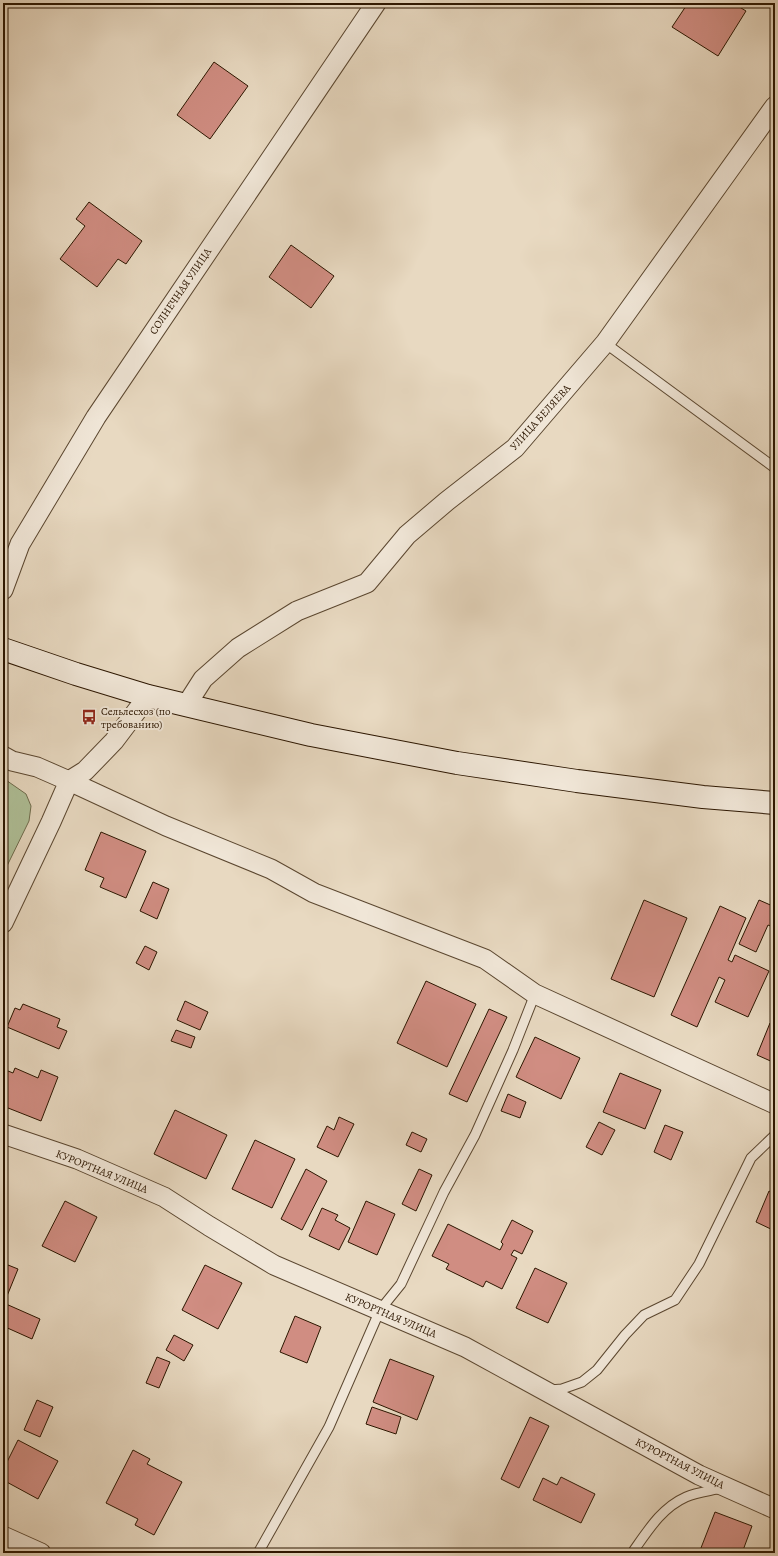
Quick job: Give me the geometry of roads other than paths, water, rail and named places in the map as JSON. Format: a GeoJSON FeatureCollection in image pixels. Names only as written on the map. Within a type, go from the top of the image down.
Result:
{"type":"FeatureCollection","features":[{"type":"Feature","properties":{"kind":"main road"},"geometry":{"type":"LineString","coordinates":[[3,649],[76,674],[148,696],[187,704],[311,735],[456,763],[577,781],[703,797],[775,803]]}},
{"type":"Feature","properties":{"kind":"street","name":"СОЛНЕЧНАЯ УЛИЦА"},"geometry":{"type":"LineString","coordinates":[[3,590],[20,544],[96,417],[376,3]]}},
{"type":"Feature","properties":{"kind":"street","name":"УЛИЦА БЕЛЯЕВА"},"geometry":{"type":"LineString","coordinates":[[187,704],[203,679],[238,648],[297,612],[367,583],[407,535],[447,501],[515,448],[605,343],[775,106]]}},
{"type":"Feature","properties":{"kind":"street"},"geometry":{"type":"LineString","coordinates":[[3,923],[52,822],[68,781],[85,771],[114,741],[148,696]]}},
{"type":"Feature","properties":{"kind":"street"},"geometry":{"type":"LineString","coordinates":[[3,756],[12,761],[37,767],[166,826],[271,869],[314,893],[485,959],[535,994],[775,1104]]}},
{"type":"Feature","properties":{"kind":"street","name":"КУРОРТНАЯ УЛИЦА"},"geometry":{"type":"LineString","coordinates":[[3,1134],[77,1159],[164,1197],[274,1265],[464,1347],[699,1475],[775,1509]]}},
{"type":"Feature","properties":{"kind":"street"},"geometry":{"type":"LineString","coordinates":[[3,1536],[41,1553]]}},
{"type":"Feature","properties":{"kind":"lane"},"geometry":{"type":"LineString","coordinates":[[605,343],[775,468]]}},
{"type":"Feature","properties":{"kind":"lane"},"geometry":{"type":"LineString","coordinates":[[258,1553],[329,1427],[380,1310],[401,1284],[444,1192],[475,1135],[513,1050],[535,994]]}},
{"type":"Feature","properties":{"kind":"lane"},"geometry":{"type":"LineString","coordinates":[[544,1390],[562,1389],[582,1382],[597,1370],[625,1335],[644,1315],[675,1300],[700,1264],[751,1158],[775,1135]]}},
{"type":"Feature","properties":{"kind":"lane"},"geometry":{"type":"LineString","coordinates":[[632,1553],[659,1517],[673,1503],[687,1496],[728,1487]]}},
{"type":"Feature","properties":{"kind":"place","name":"Сельлесхоз (по требованию)"},"geometry":{"type":"Point","coordinates":[89,717]}}]}
